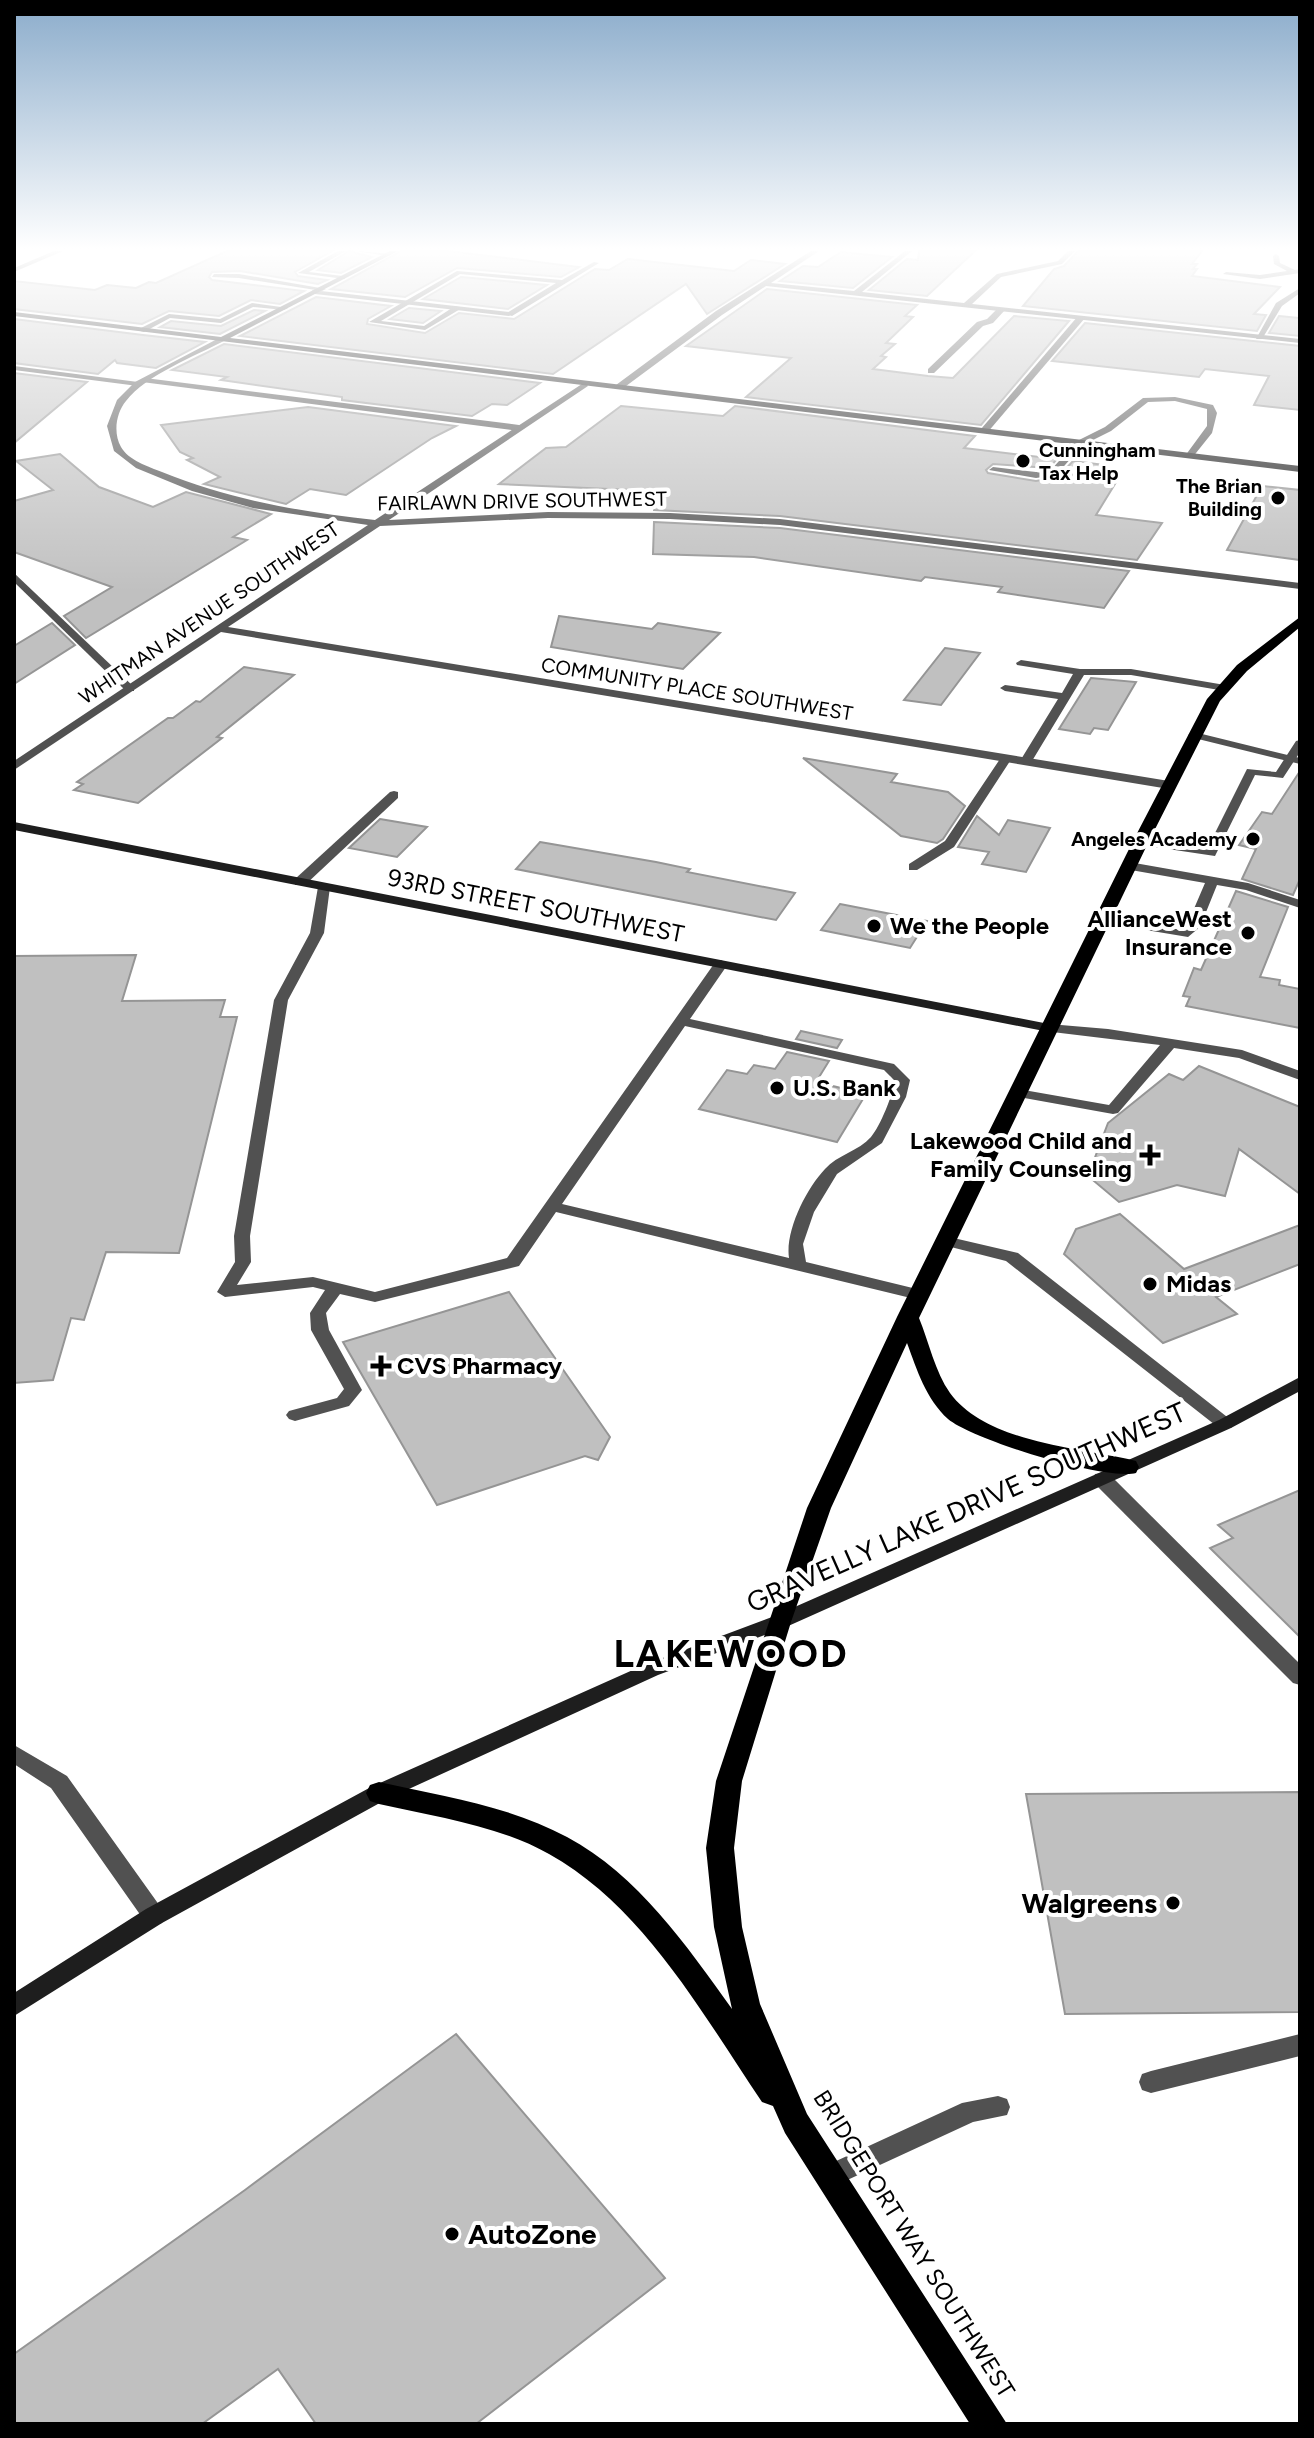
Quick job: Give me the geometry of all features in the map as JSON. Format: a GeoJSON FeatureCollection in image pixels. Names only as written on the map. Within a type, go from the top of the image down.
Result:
{"type":"FeatureCollection","features":[{"type":"Feature","properties":{"kind":"main road"},"geometry":{"type":"LineString","coordinates":[[429,365],[1300,469]]}},
{"type":"Feature","properties":{"kind":"main road","name":"BRIDGEPORT WAY SOUTHWEST"},"geometry":{"type":"LineString","coordinates":[[990,2424],[796,2123],[745,2004],[728,1927],[720,1848],[729,1781],[819,1508],[908,1317],[1141,841],[1214,699],[1242,668],[1300,621]]}},
{"type":"Feature","properties":{"kind":"main road","name":"93RD STREET SOUTHWEST"},"geometry":{"type":"LineString","coordinates":[[14,826],[1049,1028]]}},
{"type":"Feature","properties":{"kind":"main road"},"geometry":{"type":"LineString","coordinates":[[908,1317],[941,1396],[959,1418],[1000,1437],[1128,1467]]}},
{"type":"Feature","properties":{"kind":"main road","name":"GRAVELLY LAKE DRIVE SOUTHWEST"},"geometry":{"type":"LineString","coordinates":[[14,2006],[154,1916],[379,1793],[651,1670],[779,1622],[1102,1479],[1225,1424],[1300,1383]]}},
{"type":"Feature","properties":{"kind":"main road"},"geometry":{"type":"LineString","coordinates":[[379,1793],[496,1822],[538,1837],[561,1847],[616,1889],[701,1991],[796,2123]]}},
{"type":"Feature","properties":{"kind":"street","name":"FAIRLAWN DRIVE SOUTHWEST"},"geometry":{"type":"LineString","coordinates":[[173,365],[141,382],[120,402],[111,426],[117,449],[139,466],[195,489],[253,505],[374,523],[548,515],[707,517],[866,531],[1300,586]]}},
{"type":"Feature","properties":{"kind":"street"},"geometry":{"type":"LineString","coordinates":[[619,387],[649,365]]}},
{"type":"Feature","properties":{"kind":"street"},"geometry":{"type":"LineString","coordinates":[[931,371],[937,365]]}},
{"type":"Feature","properties":{"kind":"street"},"geometry":{"type":"LineString","coordinates":[[984,431],[1041,365]]}},
{"type":"Feature","properties":{"kind":"street"},"geometry":{"type":"LineString","coordinates":[[14,368],[519,428]]}},
{"type":"Feature","properties":{"kind":"street","name":"WHITMAN AVENUE SOUTHWEST"},"geometry":{"type":"LineString","coordinates":[[14,766],[585,384]]}},
{"type":"Feature","properties":{"kind":"street"},"geometry":{"type":"LineString","coordinates":[[993,470],[1048,475],[1080,443],[1108,429],[1146,400],[1175,399],[1210,407],[1214,413],[1213,423],[1189,456]]}},
{"type":"Feature","properties":{"kind":"street"},"geometry":{"type":"LineString","coordinates":[[14,576],[130,689]]}},
{"type":"Feature","properties":{"kind":"street","name":"COMMUNITY PLACE SOUTHWEST"},"geometry":{"type":"LineString","coordinates":[[219,629],[1169,785]]}},
{"type":"Feature","properties":{"kind":"street"},"geometry":{"type":"LineString","coordinates":[[1021,663],[1080,672],[1092,669],[1114,671],[1225,688]]}},
{"type":"Feature","properties":{"kind":"street"},"geometry":{"type":"LineString","coordinates":[[1026,761],[1080,672]]}},
{"type":"Feature","properties":{"kind":"street"},"geometry":{"type":"LineString","coordinates":[[1005,688],[1065,697]]}},
{"type":"Feature","properties":{"kind":"street"},"geometry":{"type":"LineString","coordinates":[[1194,735],[1296,760]]}},
{"type":"Feature","properties":{"kind":"street"},"geometry":{"type":"LineString","coordinates":[[1141,841],[1211,853],[1251,771],[1279,776],[1296,760],[1300,743]]}},
{"type":"Feature","properties":{"kind":"street"},"geometry":{"type":"LineString","coordinates":[[913,867],[950,844],[1006,758]]}},
{"type":"Feature","properties":{"kind":"street"},"geometry":{"type":"LineString","coordinates":[[300,882],[394,795]]}},
{"type":"Feature","properties":{"kind":"street"},"geometry":{"type":"LineString","coordinates":[[1129,866],[1248,887],[1300,904]]}},
{"type":"Feature","properties":{"kind":"street"},"geometry":{"type":"LineString","coordinates":[[1103,919],[1183,934],[1193,927],[1212,881]]}},
{"type":"Feature","properties":{"kind":"street"},"geometry":{"type":"LineString","coordinates":[[324,887],[317,933],[281,1000],[243,1226],[243,1262],[225,1292],[313,1282],[375,1297],[513,1262],[721,964]]}},
{"type":"Feature","properties":{"kind":"street"},"geometry":{"type":"LineString","coordinates":[[681,1021],[889,1067],[903,1080],[899,1097],[877,1140],[831,1171],[806,1212],[795,1244],[798,1266]]}},
{"type":"Feature","properties":{"kind":"street"},"geometry":{"type":"LineString","coordinates":[[1049,1028],[1108,1033],[1242,1054],[1300,1076]]}},
{"type":"Feature","properties":{"kind":"street"},"geometry":{"type":"LineString","coordinates":[[1018,1093],[1113,1110],[1170,1043]]}},
{"type":"Feature","properties":{"kind":"street"},"geometry":{"type":"LineString","coordinates":[[552,1206],[919,1295]]}},
{"type":"Feature","properties":{"kind":"street"},"geometry":{"type":"LineString","coordinates":[[945,1241],[1012,1257],[1225,1424]]}},
{"type":"Feature","properties":{"kind":"street"},"geometry":{"type":"LineString","coordinates":[[295,1415],[343,1402],[353,1390],[320,1330],[318,1313],[336,1287]]}},
{"type":"Feature","properties":{"kind":"street"},"geometry":{"type":"LineString","coordinates":[[1102,1479],[1300,1677]]}},
{"type":"Feature","properties":{"kind":"street"},"geometry":{"type":"LineString","coordinates":[[14,1753],[59,1782],[154,1916]]}},
{"type":"Feature","properties":{"kind":"street"},"geometry":{"type":"LineString","coordinates":[[1151,2082],[1300,2045]]}},
{"type":"Feature","properties":{"kind":"street"},"geometry":{"type":"LineString","coordinates":[[830,2176],[971,2111],[998,2107]]}},
{"type":"Feature","properties":{"kind":"building"},"geometry":{"type":"Polygon","coordinates":[[[28,365],[109,365],[98,374],[28,365]]]}},
{"type":"Feature","properties":{"kind":"building"},"geometry":{"type":"Polygon","coordinates":[[[131,365],[162,365],[156,368],[131,365]]]}},
{"type":"Feature","properties":{"kind":"building"},"geometry":{"type":"Polygon","coordinates":[[[182,365],[392,365],[540,383],[507,405],[492,404],[472,416],[342,400],[342,397],[172,370],[182,365]]]}},
{"type":"Feature","properties":{"kind":"building"},"geometry":{"type":"Polygon","coordinates":[[[477,365],[567,365],[553,374],[477,365]]]}},
{"type":"Feature","properties":{"kind":"building"},"geometry":{"type":"Polygon","coordinates":[[[783,365],[878,365],[873,369],[953,378],[966,365],[1032,365],[981,425],[746,397],[783,365]]]}},
{"type":"Feature","properties":{"kind":"building"},"geometry":{"type":"Polygon","coordinates":[[[1087,365],[1300,365],[1300,410],[1254,405],[1269,376],[1205,369],[1199,377],[1087,365]]]}},
{"type":"Feature","properties":{"kind":"building"},"geometry":{"type":"Polygon","coordinates":[[[14,373],[87,382],[14,443],[14,373]]]}},
{"type":"Feature","properties":{"kind":"building"},"geometry":{"type":"Polygon","coordinates":[[[621,406],[723,416],[735,406],[975,436],[964,448],[1057,459],[1049,468],[993,464],[986,470],[988,473],[1036,481],[1058,477],[1073,461],[1105,465],[1098,476],[1118,479],[1096,515],[1162,523],[1137,560],[780,516],[654,510],[654,491],[499,484],[546,448],[566,447],[621,406]]]}},
{"type":"Feature","properties":{"kind":"building"},"geometry":{"type":"Polygon","coordinates":[[[308,407],[456,426],[432,438],[346,495],[310,489],[286,504],[204,484],[220,477],[187,460],[193,458],[180,452],[161,425],[308,407]]]}},
{"type":"Feature","properties":{"kind":"building"},"geometry":{"type":"Polygon","coordinates":[[[60,454],[99,487],[153,507],[186,492],[271,514],[233,537],[247,540],[86,638],[64,616],[112,587],[14,552],[14,501],[53,490],[16,461],[60,454]]]}},
{"type":"Feature","properties":{"kind":"building"},"geometry":{"type":"Polygon","coordinates":[[[1262,486],[1300,490],[1300,560],[1227,550],[1262,486]]]}},
{"type":"Feature","properties":{"kind":"building"},"geometry":{"type":"Polygon","coordinates":[[[654,522],[780,528],[1129,571],[1104,608],[998,592],[1002,587],[925,577],[921,581],[754,557],[653,554],[654,522]]]}},
{"type":"Feature","properties":{"kind":"building"},"geometry":{"type":"Polygon","coordinates":[[[559,616],[652,629],[658,623],[720,633],[683,669],[551,647],[559,616]]]}},
{"type":"Feature","properties":{"kind":"building"},"geometry":{"type":"Polygon","coordinates":[[[52,623],[75,645],[14,684],[14,646],[52,623]]]}},
{"type":"Feature","properties":{"kind":"building"},"geometry":{"type":"Polygon","coordinates":[[[945,648],[980,653],[941,705],[904,700],[945,648]]]}},
{"type":"Feature","properties":{"kind":"building"},"geometry":{"type":"Polygon","coordinates":[[[244,667],[294,675],[217,737],[222,738],[138,803],[74,790],[83,784],[77,782],[168,718],[173,718],[196,701],[200,702],[244,667]]]}},
{"type":"Feature","properties":{"kind":"building"},"geometry":{"type":"Polygon","coordinates":[[[1091,678],[1136,682],[1108,730],[1094,728],[1090,734],[1059,729],[1091,678]]]}},
{"type":"Feature","properties":{"kind":"building"},"geometry":{"type":"Polygon","coordinates":[[[803,758],[897,774],[891,782],[948,792],[965,806],[937,843],[901,836],[803,758]]]}},
{"type":"Feature","properties":{"kind":"building"},"geometry":{"type":"Polygon","coordinates":[[[1300,771],[1300,879],[1293,895],[1242,879],[1256,849],[1239,845],[1262,812],[1272,814],[1300,771]]]}},
{"type":"Feature","properties":{"kind":"building"},"geometry":{"type":"Polygon","coordinates":[[[977,816],[999,835],[1008,820],[1050,828],[1026,872],[982,864],[989,852],[958,847],[977,816]]]}},
{"type":"Feature","properties":{"kind":"building"},"geometry":{"type":"Polygon","coordinates":[[[380,819],[427,827],[397,857],[349,848],[380,819]]]}},
{"type":"Feature","properties":{"kind":"building"},"geometry":{"type":"Polygon","coordinates":[[[540,842],[656,862],[690,869],[687,872],[795,893],[776,920],[516,869],[540,842]]]}},
{"type":"Feature","properties":{"kind":"building"},"geometry":{"type":"Polygon","coordinates":[[[1236,891],[1288,907],[1260,977],[1280,980],[1279,985],[1300,989],[1300,1028],[1186,1006],[1190,997],[1183,996],[1194,968],[1201,970],[1236,891]]]}},
{"type":"Feature","properties":{"kind":"building","name":"We the People"},"geometry":{"type":"Polygon","coordinates":[[[840,904],[927,921],[910,948],[821,930],[840,904]]]}},
{"type":"Feature","properties":{"kind":"building"},"geometry":{"type":"Polygon","coordinates":[[[136,955],[122,1001],[225,1000],[220,1017],[237,1017],[179,1253],[106,1252],[84,1320],[71,1318],[53,1380],[14,1383],[14,956],[136,955]]]}},
{"type":"Feature","properties":{"kind":"building"},"geometry":{"type":"Polygon","coordinates":[[[801,1031],[842,1040],[837,1048],[796,1039],[801,1031]]]}},
{"type":"Feature","properties":{"kind":"building","name":"U.S. Bank"},"geometry":{"type":"Polygon","coordinates":[[[787,1052],[829,1061],[816,1082],[866,1094],[837,1142],[699,1109],[727,1070],[747,1074],[754,1065],[775,1069],[787,1052]]]}},
{"type":"Feature","properties":{"kind":"building"},"geometry":{"type":"Polygon","coordinates":[[[1199,1066],[1300,1107],[1300,1194],[1239,1149],[1225,1196],[1177,1185],[1119,1202],[1088,1176],[1108,1123],[1169,1074],[1183,1080],[1199,1066]]]}},
{"type":"Feature","properties":{"kind":"building","name":"Midas"},"geometry":{"type":"Polygon","coordinates":[[[1120,1214],[1184,1269],[1300,1225],[1300,1264],[1216,1297],[1237,1314],[1163,1343],[1064,1254],[1076,1229],[1120,1214]]]}},
{"type":"Feature","properties":{"kind":"building","name":"CVS Pharmacy"},"geometry":{"type":"Polygon","coordinates":[[[509,1292],[610,1437],[598,1460],[585,1456],[437,1505],[343,1342],[509,1292]]]}},
{"type":"Feature","properties":{"kind":"building"},"geometry":{"type":"Polygon","coordinates":[[[1300,1490],[1300,1637],[1210,1548],[1233,1538],[1218,1525],[1300,1490]]]}},
{"type":"Feature","properties":{"kind":"building","name":"Walgreens"},"geometry":{"type":"Polygon","coordinates":[[[1300,1792],[1300,2012],[1065,2014],[1026,1794],[1300,1792]]]}},
{"type":"Feature","properties":{"kind":"building","name":"AutoZone"},"geometry":{"type":"Polygon","coordinates":[[[456,2034],[665,2278],[476,2424],[316,2424],[278,2369],[202,2424],[14,2424],[14,2354],[245,2190],[456,2034]]]}},
{"type":"Feature","properties":{"kind":"place","name":"Cunningham Tax Help"},"geometry":{"type":"Point","coordinates":[1023,461]}},
{"type":"Feature","properties":{"kind":"place","name":"The Brian Building"},"geometry":{"type":"Point","coordinates":[1278,498]}},
{"type":"Feature","properties":{"kind":"place","name":"Angeles Academy"},"geometry":{"type":"Point","coordinates":[1253,839]}},
{"type":"Feature","properties":{"kind":"place","name":"We the People"},"geometry":{"type":"Point","coordinates":[874,926]}},
{"type":"Feature","properties":{"kind":"place","name":"AllianceWest Insurance"},"geometry":{"type":"Point","coordinates":[1248,933]}},
{"type":"Feature","properties":{"kind":"place","name":"U.S. Bank"},"geometry":{"type":"Point","coordinates":[777,1088]}},
{"type":"Feature","properties":{"kind":"place","name":"Lakewood Child and Family Counseling"},"geometry":{"type":"Point","coordinates":[1150,1155]}},
{"type":"Feature","properties":{"kind":"place","name":"Midas"},"geometry":{"type":"Point","coordinates":[1150,1284]}},
{"type":"Feature","properties":{"kind":"place","name":"CVS Pharmacy"},"geometry":{"type":"Point","coordinates":[381,1366]}},
{"type":"Feature","properties":{"kind":"place","name":"Walgreens"},"geometry":{"type":"Point","coordinates":[1173,1903]}},
{"type":"Feature","properties":{"kind":"place","name":"AutoZone"},"geometry":{"type":"Point","coordinates":[452,2234]}},
{"type":"Feature","properties":{"kind":"district","name":"LAKEWOOD"},"geometry":{"type":"Point","coordinates":[731,1654]}}]}
